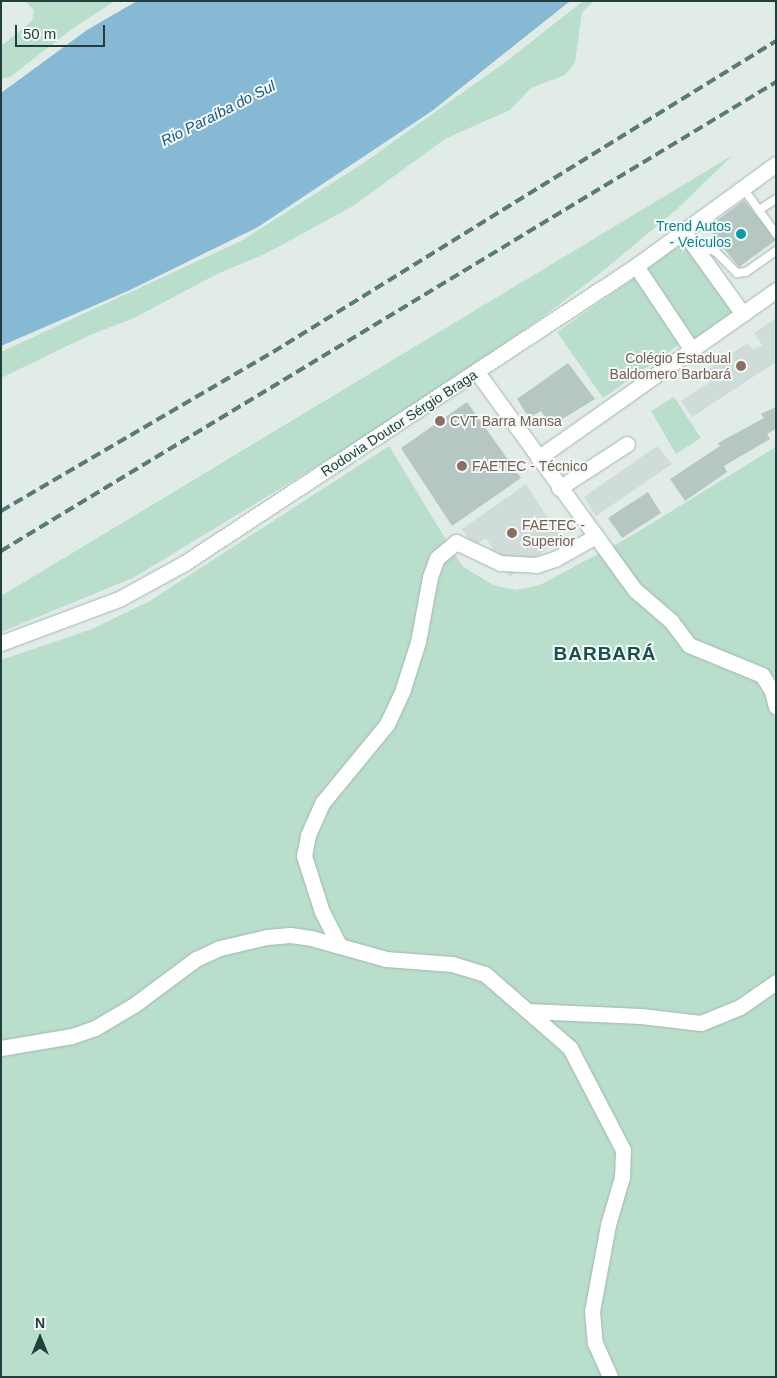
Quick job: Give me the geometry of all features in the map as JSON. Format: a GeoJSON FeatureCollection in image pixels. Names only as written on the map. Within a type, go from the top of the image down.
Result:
{"type":"FeatureCollection","features":[{"type":"Feature","properties":{"kind":"street","name":"Rodovia Doutor Sérgio Braga"},"geometry":{"type":"LineString","coordinates":[[1,643],[141,589],[477,372],[636,266],[743,188],[769,172],[776,164]]}},
{"type":"Feature","properties":{"kind":"street"},"geometry":{"type":"LineString","coordinates":[[684,232],[743,314]]}},
{"type":"Feature","properties":{"kind":"street"},"geometry":{"type":"LineString","coordinates":[[636,266],[692,350]]}},
{"type":"Feature","properties":{"kind":"street"},"geometry":{"type":"LineString","coordinates":[[538,458],[776,290]]}},
{"type":"Feature","properties":{"kind":"street"},"geometry":{"type":"LineString","coordinates":[[477,372],[559,488],[635,590],[671,622],[689,645],[762,675],[772,691],[776,707]]}},
{"type":"Feature","properties":{"kind":"street"},"geometry":{"type":"LineString","coordinates":[[559,488],[627,444]]}},
{"type":"Feature","properties":{"kind":"street"},"geometry":{"type":"LineString","coordinates":[[338,943],[322,912],[306,864],[304,856],[308,835],[323,802],[387,724],[403,689],[418,642],[430,577],[437,558],[456,542],[492,561],[518,566],[536,565],[599,540]]}},
{"type":"Feature","properties":{"kind":"street"},"geometry":{"type":"LineString","coordinates":[[1,1048],[72,1036],[95,1028],[134,1006],[196,959],[220,948],[290,935],[338,943],[404,962],[469,967],[486,974],[570,1048],[623,1150],[622,1177],[608,1225],[592,1311],[595,1343],[610,1377]]}},
{"type":"Feature","properties":{"kind":"street"},"geometry":{"type":"LineString","coordinates":[[528,1011],[640,1016],[701,1024],[740,1007],[776,982]]}},
{"type":"Feature","properties":{"kind":"lane"},"geometry":{"type":"LineString","coordinates":[[743,188],[776,234]]}},
{"type":"Feature","properties":{"kind":"lane"},"geometry":{"type":"LineString","coordinates":[[759,210],[774,202]]}},
{"type":"Feature","properties":{"kind":"lane"},"geometry":{"type":"LineString","coordinates":[[694,245],[715,251],[737,273],[746,272],[776,251]]}},
{"type":"Feature","properties":{"kind":"shaded area","name":"Colégio Estadual Baldomero Barbará"},"geometry":{"type":"Polygon","coordinates":[[[776,318],[776,362],[692,417],[681,401],[713,380],[707,370],[748,343],[753,350],[762,345],[754,333],[776,318]]]}},
{"type":"Feature","properties":{"kind":"shaded area"},"geometry":{"type":"Polygon","coordinates":[[[657,446],[672,464],[596,516],[584,497],[657,446]]]}},
{"type":"Feature","properties":{"kind":"shaded area","name":"FAETEC - Superior"},"geometry":{"type":"Polygon","coordinates":[[[526,484],[561,538],[510,577],[486,538],[474,546],[462,529],[526,484]]]}},
{"type":"Feature","properties":{"kind":"green space"},"geometry":{"type":"Polygon","coordinates":[[[25,1],[115,1],[72,29],[10,77],[1,79],[1,46],[32,21],[34,10],[25,1]]]}},
{"type":"Feature","properties":{"kind":"green space"},"geometry":{"type":"Polygon","coordinates":[[[583,1],[594,1],[582,12],[575,63],[565,75],[531,88],[510,110],[445,139],[353,206],[265,254],[217,274],[134,318],[90,335],[1,378],[1,352],[241,241],[362,164],[507,61],[583,1]]]}},
{"type":"Feature","properties":{"kind":"green space"},"geometry":{"type":"Polygon","coordinates":[[[733,155],[676,210],[598,275],[540,319],[388,423],[133,578],[1,632],[1,596],[733,155]]]}},
{"type":"Feature","properties":{"kind":"green space"},"geometry":{"type":"Polygon","coordinates":[[[685,242],[737,314],[692,340],[642,270],[685,242]]]}},
{"type":"Feature","properties":{"kind":"green space"},"geometry":{"type":"Polygon","coordinates":[[[634,278],[680,344],[603,398],[557,332],[634,278]]]}},
{"type":"Feature","properties":{"kind":"green space"},"geometry":{"type":"Polygon","coordinates":[[[674,397],[701,438],[676,454],[651,411],[674,397]]]}},
{"type":"Feature","properties":{"kind":"green space"},"geometry":{"type":"Polygon","coordinates":[[[389,446],[462,566],[493,585],[516,590],[540,585],[631,536],[776,447],[776,1377],[1,1377],[1,660],[92,629],[148,602],[389,446]]]}},
{"type":"Feature","properties":{"kind":"water","name":"Rio Paraíba do Sul"},"geometry":{"type":"Polygon","coordinates":[[[137,1],[570,1],[432,111],[258,227],[130,290],[1,346],[1,93],[87,30],[137,1]]]}},
{"type":"Feature","properties":{"kind":"building","name":"Trend Autos - Veículos"},"geometry":{"type":"Polygon","coordinates":[[[744,200],[776,240],[739,267],[707,228],[744,200]]]}},
{"type":"Feature","properties":{"kind":"building"},"geometry":{"type":"Polygon","coordinates":[[[568,363],[595,399],[551,426],[541,411],[529,418],[517,399],[568,363]]]}},
{"type":"Feature","properties":{"kind":"building","name":"FAETEC - Técnico"},"geometry":{"type":"Polygon","coordinates":[[[467,402],[521,478],[452,526],[401,448],[467,402]]]}},
{"type":"Feature","properties":{"kind":"building"},"geometry":{"type":"Polygon","coordinates":[[[776,407],[776,429],[767,434],[770,439],[724,466],[727,472],[685,501],[670,479],[720,446],[718,443],[764,418],[761,414],[776,407]]]}},
{"type":"Feature","properties":{"kind":"building"},"geometry":{"type":"Polygon","coordinates":[[[648,492],[661,513],[622,538],[608,518],[648,492]]]}},
{"type":"Feature","properties":{"kind":"railway"},"geometry":{"type":"LineString","coordinates":[[1,511],[273,352],[776,41]]}},
{"type":"Feature","properties":{"kind":"railway"},"geometry":{"type":"LineString","coordinates":[[1,551],[776,82]]}},
{"type":"Feature","properties":{"kind":"place","name":"Trend Autos - Veículos"},"geometry":{"type":"Point","coordinates":[741,234]}},
{"type":"Feature","properties":{"kind":"place","name":"Colégio Estadual Baldomero Barbará"},"geometry":{"type":"Point","coordinates":[741,366]}},
{"type":"Feature","properties":{"kind":"place","name":"CVT Barra Mansa"},"geometry":{"type":"Point","coordinates":[440,421]}},
{"type":"Feature","properties":{"kind":"place","name":"FAETEC - Técnico"},"geometry":{"type":"Point","coordinates":[462,466]}},
{"type":"Feature","properties":{"kind":"place","name":"FAETEC - Superior"},"geometry":{"type":"Point","coordinates":[512,533]}},
{"type":"Feature","properties":{"kind":"district","name":"BARBARÁ"},"geometry":{"type":"Point","coordinates":[605,654]}}]}
